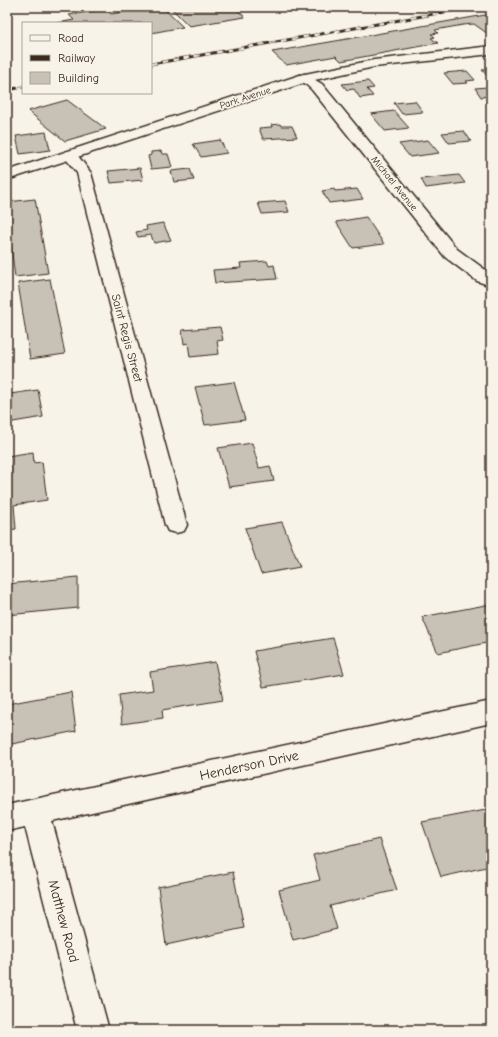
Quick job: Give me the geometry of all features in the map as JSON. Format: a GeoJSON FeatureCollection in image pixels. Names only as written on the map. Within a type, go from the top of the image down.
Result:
{"type":"FeatureCollection","features":[{"type":"Feature","properties":{"kind":"street","name":"Park Avenue"},"geometry":{"type":"LineString","coordinates":[[7,176],[333,70],[377,62],[491,50]]}},
{"type":"Feature","properties":{"kind":"street","name":"Michael Avenue"},"geometry":{"type":"LineString","coordinates":[[305,78],[318,87],[451,253],[482,277],[491,281]]}},
{"type":"Feature","properties":{"kind":"street","name":"Saint Regis Street"},"geometry":{"type":"LineString","coordinates":[[70,155],[84,173],[176,525]]}},
{"type":"Feature","properties":{"kind":"street","name":"Henderson Drive"},"geometry":{"type":"LineString","coordinates":[[7,818],[491,712]]}},
{"type":"Feature","properties":{"kind":"street","name":"Matthew Road"},"geometry":{"type":"LineString","coordinates":[[35,812],[93,1030]]}},
{"type":"Feature","properties":{"kind":"building"},"geometry":{"type":"Polygon","coordinates":[[[162,7],[183,27],[152,33],[152,22],[63,22],[74,20],[69,15],[106,9],[111,14],[162,7]]]}},
{"type":"Feature","properties":{"kind":"building"},"geometry":{"type":"Polygon","coordinates":[[[170,7],[234,7],[245,17],[189,26],[170,7]]]}},
{"type":"Feature","properties":{"kind":"building"},"geometry":{"type":"Polygon","coordinates":[[[491,14],[491,36],[474,24],[463,25],[435,30],[438,33],[431,34],[435,37],[431,38],[438,43],[341,61],[336,56],[286,65],[272,52],[491,14]]]}},
{"type":"Feature","properties":{"kind":"building"},"geometry":{"type":"Polygon","coordinates":[[[491,69],[491,79],[490,79],[482,70],[491,69]]]}},
{"type":"Feature","properties":{"kind":"building"},"geometry":{"type":"Polygon","coordinates":[[[467,71],[475,80],[466,81],[468,83],[453,84],[444,73],[467,71]]]}},
{"type":"Feature","properties":{"kind":"building"},"geometry":{"type":"Polygon","coordinates":[[[368,81],[374,88],[367,89],[373,96],[360,98],[354,89],[347,90],[342,84],[368,81]]]}},
{"type":"Feature","properties":{"kind":"building"},"geometry":{"type":"Polygon","coordinates":[[[487,87],[491,93],[491,96],[481,97],[475,88],[487,87]]]}},
{"type":"Feature","properties":{"kind":"building"},"geometry":{"type":"Polygon","coordinates":[[[67,100],[106,129],[65,141],[28,111],[67,100]]]}},
{"type":"Feature","properties":{"kind":"building"},"geometry":{"type":"Polygon","coordinates":[[[415,101],[423,112],[402,114],[394,103],[415,101]]]}},
{"type":"Feature","properties":{"kind":"building"},"geometry":{"type":"Polygon","coordinates":[[[394,111],[409,128],[385,131],[371,114],[394,111]]]}},
{"type":"Feature","properties":{"kind":"building"},"geometry":{"type":"Polygon","coordinates":[[[280,124],[281,126],[292,126],[297,137],[263,139],[259,128],[272,127],[271,125],[280,124]]]}},
{"type":"Feature","properties":{"kind":"building"},"geometry":{"type":"Polygon","coordinates":[[[464,131],[471,141],[449,143],[442,133],[464,131]]]}},
{"type":"Feature","properties":{"kind":"building"},"geometry":{"type":"Polygon","coordinates":[[[46,132],[50,150],[20,154],[16,136],[46,132]]]}},
{"type":"Feature","properties":{"kind":"building"},"geometry":{"type":"Polygon","coordinates":[[[220,140],[227,153],[201,157],[193,144],[220,140]]]}},
{"type":"Feature","properties":{"kind":"building"},"geometry":{"type":"Polygon","coordinates":[[[428,140],[439,153],[410,157],[399,144],[428,140]]]}},
{"type":"Feature","properties":{"kind":"building"},"geometry":{"type":"Polygon","coordinates":[[[161,151],[162,154],[168,154],[172,167],[151,169],[148,156],[151,155],[151,152],[161,151]]]}},
{"type":"Feature","properties":{"kind":"building"},"geometry":{"type":"Polygon","coordinates":[[[140,168],[143,180],[111,183],[108,171],[140,168]]]}},
{"type":"Feature","properties":{"kind":"building"},"geometry":{"type":"Polygon","coordinates":[[[190,169],[194,180],[174,182],[171,171],[190,169]]]}},
{"type":"Feature","properties":{"kind":"building"},"geometry":{"type":"Polygon","coordinates":[[[459,175],[465,183],[426,188],[421,179],[459,175]]]}},
{"type":"Feature","properties":{"kind":"building"},"geometry":{"type":"Polygon","coordinates":[[[334,189],[335,191],[357,189],[363,199],[329,203],[322,191],[334,189]]]}},
{"type":"Feature","properties":{"kind":"building"},"geometry":{"type":"Polygon","coordinates":[[[35,199],[48,273],[15,277],[7,216],[7,202],[35,199]]]}},
{"type":"Feature","properties":{"kind":"building"},"geometry":{"type":"Polygon","coordinates":[[[285,201],[289,212],[262,214],[258,203],[285,201]]]}},
{"type":"Feature","properties":{"kind":"building"},"geometry":{"type":"Polygon","coordinates":[[[366,217],[384,244],[353,248],[336,222],[366,217]]]}},
{"type":"Feature","properties":{"kind":"building"},"geometry":{"type":"Polygon","coordinates":[[[163,223],[171,240],[154,243],[151,235],[138,237],[136,232],[147,230],[146,226],[163,223]]]}},
{"type":"Feature","properties":{"kind":"building"},"geometry":{"type":"Polygon","coordinates":[[[267,261],[269,266],[274,265],[277,279],[215,283],[213,270],[241,268],[240,263],[267,261]]]}},
{"type":"Feature","properties":{"kind":"building"},"geometry":{"type":"Polygon","coordinates":[[[50,279],[65,354],[30,359],[18,283],[50,279]]]}},
{"type":"Feature","properties":{"kind":"building"},"geometry":{"type":"Polygon","coordinates":[[[220,327],[223,340],[217,341],[219,354],[190,357],[188,343],[184,344],[182,330],[220,327]]]}},
{"type":"Feature","properties":{"kind":"building"},"geometry":{"type":"Polygon","coordinates":[[[234,382],[245,420],[205,425],[195,387],[234,382]]]}},
{"type":"Feature","properties":{"kind":"building"},"geometry":{"type":"Polygon","coordinates":[[[38,390],[43,417],[7,423],[7,406],[12,405],[10,394],[38,390]]]}},
{"type":"Feature","properties":{"kind":"building"},"geometry":{"type":"Polygon","coordinates":[[[252,443],[259,468],[270,466],[274,481],[229,487],[218,448],[252,443]]]}},
{"type":"Feature","properties":{"kind":"building"},"geometry":{"type":"Polygon","coordinates":[[[33,452],[34,463],[42,462],[47,500],[14,505],[16,529],[7,530],[7,456],[33,452]]]}},
{"type":"Feature","properties":{"kind":"building"},"geometry":{"type":"Polygon","coordinates":[[[282,522],[300,567],[261,574],[245,528],[282,522]]]}},
{"type":"Feature","properties":{"kind":"building"},"geometry":{"type":"Polygon","coordinates":[[[78,577],[78,608],[7,615],[7,584],[78,577]]]}},
{"type":"Feature","properties":{"kind":"building"},"geometry":{"type":"Polygon","coordinates":[[[491,604],[491,642],[438,653],[422,617],[491,604]]]}},
{"type":"Feature","properties":{"kind":"building"},"geometry":{"type":"Polygon","coordinates":[[[333,638],[344,674],[263,687],[254,651],[333,638]]]}},
{"type":"Feature","properties":{"kind":"building"},"geometry":{"type":"Polygon","coordinates":[[[215,662],[223,700],[162,710],[163,718],[122,724],[119,695],[153,690],[150,672],[215,662]]]}},
{"type":"Feature","properties":{"kind":"building"},"geometry":{"type":"Polygon","coordinates":[[[71,692],[76,731],[7,745],[7,704],[71,692]]]}},
{"type":"Feature","properties":{"kind":"building"},"geometry":{"type":"Polygon","coordinates":[[[491,809],[491,866],[441,877],[422,822],[491,809]]]}},
{"type":"Feature","properties":{"kind":"building"},"geometry":{"type":"Polygon","coordinates":[[[379,839],[397,890],[330,906],[337,929],[293,940],[279,890],[320,880],[313,855],[379,839]]]}},
{"type":"Feature","properties":{"kind":"building"},"geometry":{"type":"Polygon","coordinates":[[[233,872],[244,928],[166,945],[158,887],[233,872]]]}},
{"type":"Feature","properties":{"kind":"railway"},"geometry":{"type":"LineString","coordinates":[[152,64],[473,7]]}},
{"type":"Feature","properties":{"kind":"railway"},"geometry":{"type":"LineString","coordinates":[[7,90],[22,87]]}}]}
